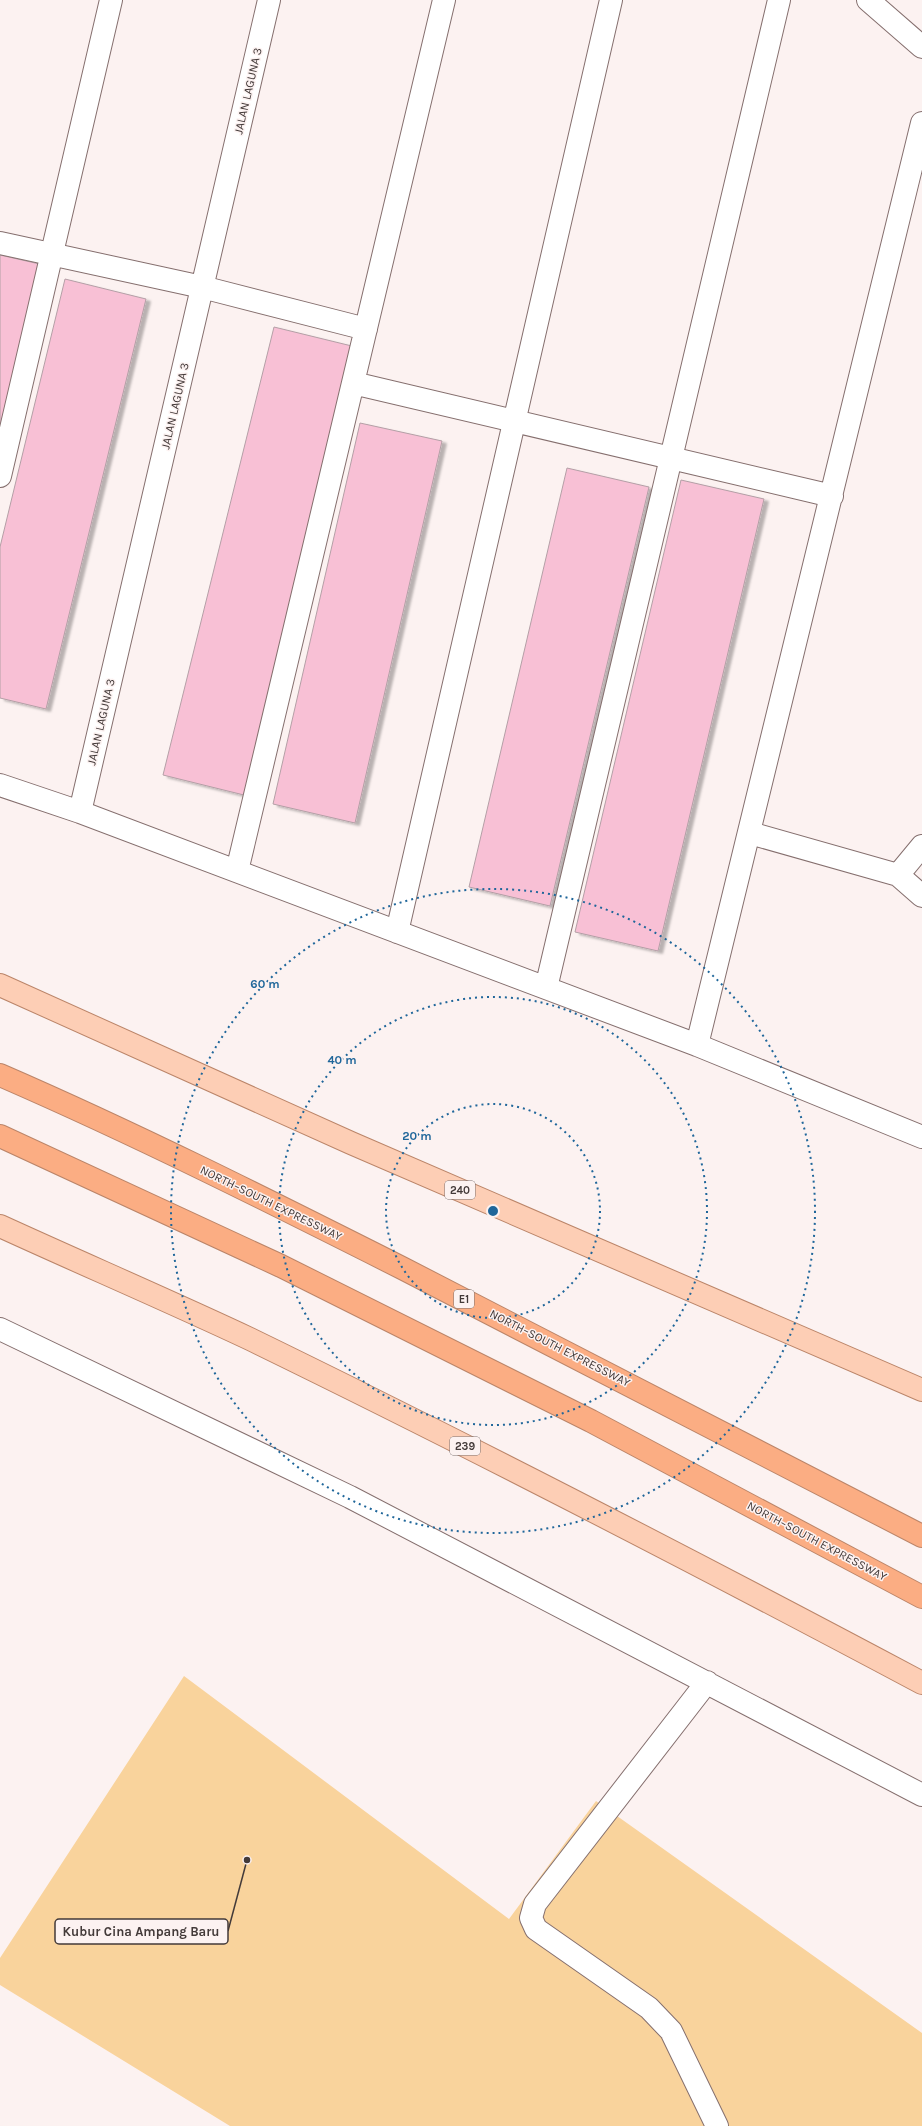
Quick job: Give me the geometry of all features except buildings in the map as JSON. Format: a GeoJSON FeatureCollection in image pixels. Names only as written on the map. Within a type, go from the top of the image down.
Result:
{"type":"FeatureCollection","features":[{"type":"Feature","properties":{"kind":"highway","name":"NORTH–SOUTH EXPRESSWAY"},"geometry":{"type":"LineString","coordinates":[[0,1074],[49,1096],[322,1228],[616,1376],[922,1536]]}},
{"type":"Feature","properties":{"kind":"highway","name":"NORTH–SOUTH EXPRESSWAY"},"geometry":{"type":"LineString","coordinates":[[0,1136],[281,1266],[542,1396],[922,1597]]}},
{"type":"Feature","properties":{"kind":"main road","name":"240"},"geometry":{"type":"LineString","coordinates":[[0,985],[351,1143],[922,1390]]}},
{"type":"Feature","properties":{"kind":"main road","name":"239"},"geometry":{"type":"LineString","coordinates":[[0,1226],[246,1338],[359,1393],[730,1581],[922,1683]]}},
{"type":"Feature","properties":{"kind":"street"},"geometry":{"type":"LineString","coordinates":[[0,476],[111,0]]}},
{"type":"Feature","properties":{"kind":"street","name":"JALAN LAGUNA 3"},"geometry":{"type":"LineString","coordinates":[[80,812],[269,0]]}},
{"type":"Feature","properties":{"kind":"street"},"geometry":{"type":"LineString","coordinates":[[237,872],[444,0]]}},
{"type":"Feature","properties":{"kind":"street"},"geometry":{"type":"LineString","coordinates":[[397,932],[611,0]]}},
{"type":"Feature","properties":{"kind":"street"},"geometry":{"type":"LineString","coordinates":[[546,988],[779,0]]}},
{"type":"Feature","properties":{"kind":"street"},"geometry":{"type":"LineString","coordinates":[[868,0],[922,47]]}},
{"type":"Feature","properties":{"kind":"street"},"geometry":{"type":"LineString","coordinates":[[697,1045],[750,833],[922,123]]}},
{"type":"Feature","properties":{"kind":"street"},"geometry":{"type":"LineString","coordinates":[[0,243],[52,253],[202,287],[366,329]]}},
{"type":"Feature","properties":{"kind":"street"},"geometry":{"type":"LineString","coordinates":[[353,383],[832,496]]}},
{"type":"Feature","properties":{"kind":"street"},"geometry":{"type":"LineString","coordinates":[[0,785],[80,812],[697,1045],[920,1132]]}},
{"type":"Feature","properties":{"kind":"street"},"geometry":{"type":"LineString","coordinates":[[750,833],[898,875],[922,896]]}},
{"type":"Feature","properties":{"kind":"street"},"geometry":{"type":"LineString","coordinates":[[898,875],[922,846]]}},
{"type":"Feature","properties":{"kind":"street"},"geometry":{"type":"LineString","coordinates":[[0,1329],[350,1497],[922,1795]]}},
{"type":"Feature","properties":{"kind":"street"},"geometry":{"type":"LineString","coordinates":[[707,1682],[535,1904],[531,1918],[536,1929],[649,2008],[671,2032],[717,2126]]}},
{"type":"Feature","properties":{"kind":"shaded area"},"geometry":{"type":"Polygon","coordinates":[[[184,1676],[509,1919],[596,1801],[922,2033],[922,2126],[230,2126],[0,1985],[0,1958],[184,1676]]]}},
{"type":"Feature","properties":{"kind":"place","name":"Kubur Cina Ampang Baru"},"geometry":{"type":"Point","coordinates":[247,1860]}}]}
